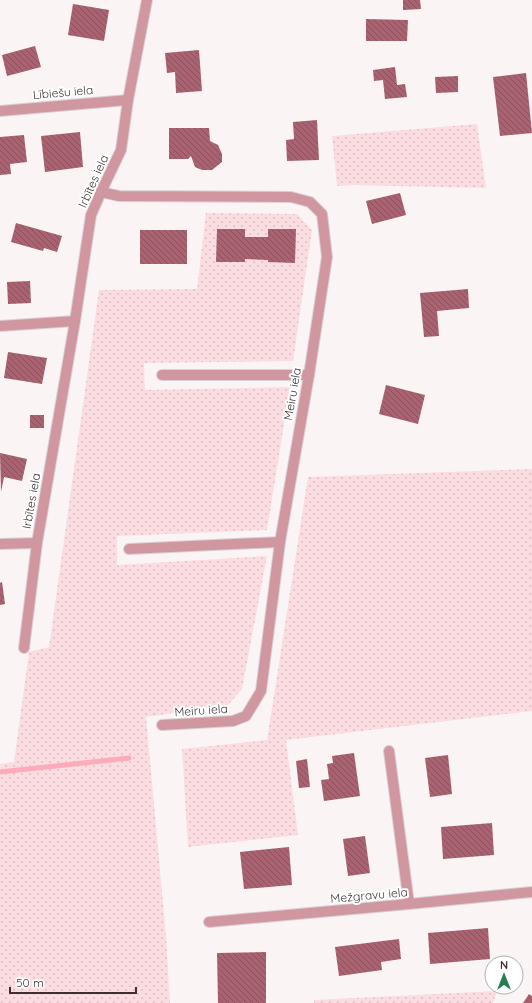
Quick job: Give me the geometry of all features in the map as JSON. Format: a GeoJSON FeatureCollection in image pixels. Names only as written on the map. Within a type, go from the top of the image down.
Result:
{"type":"FeatureCollection","features":[{"type":"Feature","properties":{"kind":"street","name":"Irbītes iela"},"geometry":{"type":"LineString","coordinates":[[24,648],[37,543],[92,215],[121,150],[128,100],[147,0]]}},
{"type":"Feature","properties":{"kind":"street","name":"Lībiešu iela"},"geometry":{"type":"LineString","coordinates":[[0,111],[128,100]]}},
{"type":"Feature","properties":{"kind":"street","name":"Meiru iela"},"geometry":{"type":"LineString","coordinates":[[101,192],[119,196],[291,197],[310,202],[322,214],[327,257],[309,375],[280,542],[261,691],[246,716],[233,721],[162,725]]}},
{"type":"Feature","properties":{"kind":"street"},"geometry":{"type":"LineString","coordinates":[[0,326],[75,322]]}},
{"type":"Feature","properties":{"kind":"street"},"geometry":{"type":"LineString","coordinates":[[162,375],[309,375]]}},
{"type":"Feature","properties":{"kind":"street"},"geometry":{"type":"LineString","coordinates":[[129,549],[280,542]]}},
{"type":"Feature","properties":{"kind":"street","name":"Irbītes iela"},"geometry":{"type":"LineString","coordinates":[[0,544],[37,543]]}},
{"type":"Feature","properties":{"kind":"street"},"geometry":{"type":"LineString","coordinates":[[389,750],[409,904]]}},
{"type":"Feature","properties":{"kind":"street","name":"Mežgravu iela"},"geometry":{"type":"LineString","coordinates":[[209,922],[532,892]]}},
{"type":"Feature","properties":{"kind":"shaded area"},"geometry":{"type":"Polygon","coordinates":[[[477,124],[486,188],[352,185],[337,186],[332,136],[477,124]]]}},
{"type":"Feature","properties":{"kind":"shaded area"},"geometry":{"type":"Polygon","coordinates":[[[206,213],[297,214],[312,230],[293,361],[144,363],[145,390],[290,387],[267,530],[117,536],[117,565],[267,556],[242,689],[228,705],[146,717],[166,936],[170,1003],[0,1003],[0,764],[14,762],[29,652],[49,647],[99,290],[197,289],[206,213]]]}},
{"type":"Feature","properties":{"kind":"shaded area"},"geometry":{"type":"Polygon","coordinates":[[[532,469],[532,711],[286,740],[298,835],[188,847],[182,749],[267,740],[308,477],[532,469]]]}},
{"type":"Feature","properties":{"kind":"shaded area"},"geometry":{"type":"Polygon","coordinates":[[[484,992],[484,995],[496,995],[493,1003],[314,1003],[314,1000],[484,992]]]}},
{"type":"Feature","properties":{"kind":"building"},"geometry":{"type":"Polygon","coordinates":[[[403,0],[420,0],[421,9],[403,10],[403,0]]]}},
{"type":"Feature","properties":{"kind":"building"},"geometry":{"type":"Polygon","coordinates":[[[73,4],[109,10],[104,41],[68,35],[73,4]]]}},
{"type":"Feature","properties":{"kind":"building"},"geometry":{"type":"Polygon","coordinates":[[[366,19],[408,20],[407,41],[366,41],[366,19]]]}},
{"type":"Feature","properties":{"kind":"building"},"geometry":{"type":"Polygon","coordinates":[[[35,46],[41,67],[7,76],[2,55],[35,46]]]}},
{"type":"Feature","properties":{"kind":"building"},"geometry":{"type":"Polygon","coordinates":[[[199,50],[202,91],[176,93],[175,72],[167,73],[165,53],[199,50]]]}},
{"type":"Feature","properties":{"kind":"building"},"geometry":{"type":"Polygon","coordinates":[[[395,67],[397,85],[405,84],[407,97],[385,99],[383,80],[374,81],[373,70],[395,67]]]}},
{"type":"Feature","properties":{"kind":"building"},"geometry":{"type":"Polygon","coordinates":[[[526,73],[532,133],[500,136],[493,77],[526,73]]]}},
{"type":"Feature","properties":{"kind":"building"},"geometry":{"type":"Polygon","coordinates":[[[458,76],[458,92],[436,93],[435,77],[458,76]]]}},
{"type":"Feature","properties":{"kind":"building"},"geometry":{"type":"Polygon","coordinates":[[[317,120],[319,160],[287,161],[286,140],[294,139],[293,122],[317,120]]]}},
{"type":"Feature","properties":{"kind":"building"},"geometry":{"type":"Polygon","coordinates":[[[169,128],[209,128],[210,141],[218,145],[222,154],[222,162],[212,170],[202,170],[195,167],[191,156],[188,159],[169,159],[169,128]]]}},
{"type":"Feature","properties":{"kind":"building"},"geometry":{"type":"Polygon","coordinates":[[[80,132],[83,167],[45,172],[41,136],[80,132]]]}},
{"type":"Feature","properties":{"kind":"building"},"geometry":{"type":"Polygon","coordinates":[[[24,135],[27,162],[10,164],[11,174],[0,175],[0,137],[24,135]]]}},
{"type":"Feature","properties":{"kind":"building"},"geometry":{"type":"Polygon","coordinates":[[[400,193],[406,215],[372,224],[366,201],[400,193]]]}},
{"type":"Feature","properties":{"kind":"building"},"geometry":{"type":"Polygon","coordinates":[[[16,223],[62,236],[57,252],[44,248],[43,251],[11,242],[16,223]]]}},
{"type":"Feature","properties":{"kind":"building"},"geometry":{"type":"Polygon","coordinates":[[[217,229],[245,229],[245,237],[268,237],[268,229],[296,229],[295,263],[245,259],[245,262],[216,262],[217,229]]]}},
{"type":"Feature","properties":{"kind":"building"},"geometry":{"type":"Polygon","coordinates":[[[140,230],[187,230],[187,264],[140,264],[140,230]]]}},
{"type":"Feature","properties":{"kind":"building"},"geometry":{"type":"Polygon","coordinates":[[[30,281],[31,303],[8,304],[7,282],[30,281]]]}},
{"type":"Feature","properties":{"kind":"building"},"geometry":{"type":"Polygon","coordinates":[[[468,289],[469,308],[437,311],[439,336],[424,337],[420,293],[468,289]]]}},
{"type":"Feature","properties":{"kind":"building"},"geometry":{"type":"Polygon","coordinates":[[[8,352],[47,358],[42,384],[4,378],[8,352]]]}},
{"type":"Feature","properties":{"kind":"building"},"geometry":{"type":"Polygon","coordinates":[[[386,385],[425,395],[418,424],[379,414],[386,385]]]}},
{"type":"Feature","properties":{"kind":"building"},"geometry":{"type":"Polygon","coordinates":[[[30,415],[44,415],[44,428],[30,428],[30,415]]]}},
{"type":"Feature","properties":{"kind":"building"},"geometry":{"type":"Polygon","coordinates":[[[0,453],[27,459],[22,481],[4,477],[1,492],[0,453]]]}},
{"type":"Feature","properties":{"kind":"building"},"geometry":{"type":"Polygon","coordinates":[[[2,582],[5,604],[0,605],[0,583],[2,582]]]}},
{"type":"Feature","properties":{"kind":"building"},"geometry":{"type":"Polygon","coordinates":[[[354,753],[360,796],[324,801],[321,780],[329,779],[327,764],[333,763],[332,756],[354,753]]]}},
{"type":"Feature","properties":{"kind":"building"},"geometry":{"type":"Polygon","coordinates":[[[448,755],[452,794],[430,797],[425,758],[448,755]]]}},
{"type":"Feature","properties":{"kind":"building"},"geometry":{"type":"Polygon","coordinates":[[[307,759],[310,787],[299,788],[296,761],[307,759]]]}},
{"type":"Feature","properties":{"kind":"building"},"geometry":{"type":"Polygon","coordinates":[[[492,823],[494,855],[443,859],[441,827],[492,823]]]}},
{"type":"Feature","properties":{"kind":"building"},"geometry":{"type":"Polygon","coordinates":[[[365,836],[370,873],[348,876],[343,839],[365,836]]]}},
{"type":"Feature","properties":{"kind":"building"},"geometry":{"type":"Polygon","coordinates":[[[289,847],[292,885],[244,889],[240,852],[289,847]]]}},
{"type":"Feature","properties":{"kind":"building"},"geometry":{"type":"Polygon","coordinates":[[[488,928],[490,955],[484,955],[484,960],[430,964],[428,933],[488,928]]]}},
{"type":"Feature","properties":{"kind":"building"},"geometry":{"type":"Polygon","coordinates":[[[399,939],[401,959],[381,962],[382,970],[339,976],[335,947],[399,939]]]}},
{"type":"Feature","properties":{"kind":"building"},"geometry":{"type":"Polygon","coordinates":[[[266,952],[266,1003],[218,1003],[217,953],[266,952]]]}},
{"type":"Feature","properties":{"kind":"building"},"geometry":{"type":"Polygon","coordinates":[[[529,994],[532,996],[532,1003],[523,1003],[529,994]]]}},
{"type":"Feature","properties":{"kind":"waterway"},"geometry":{"type":"LineString","coordinates":[[0,772],[129,758]]}}]}
